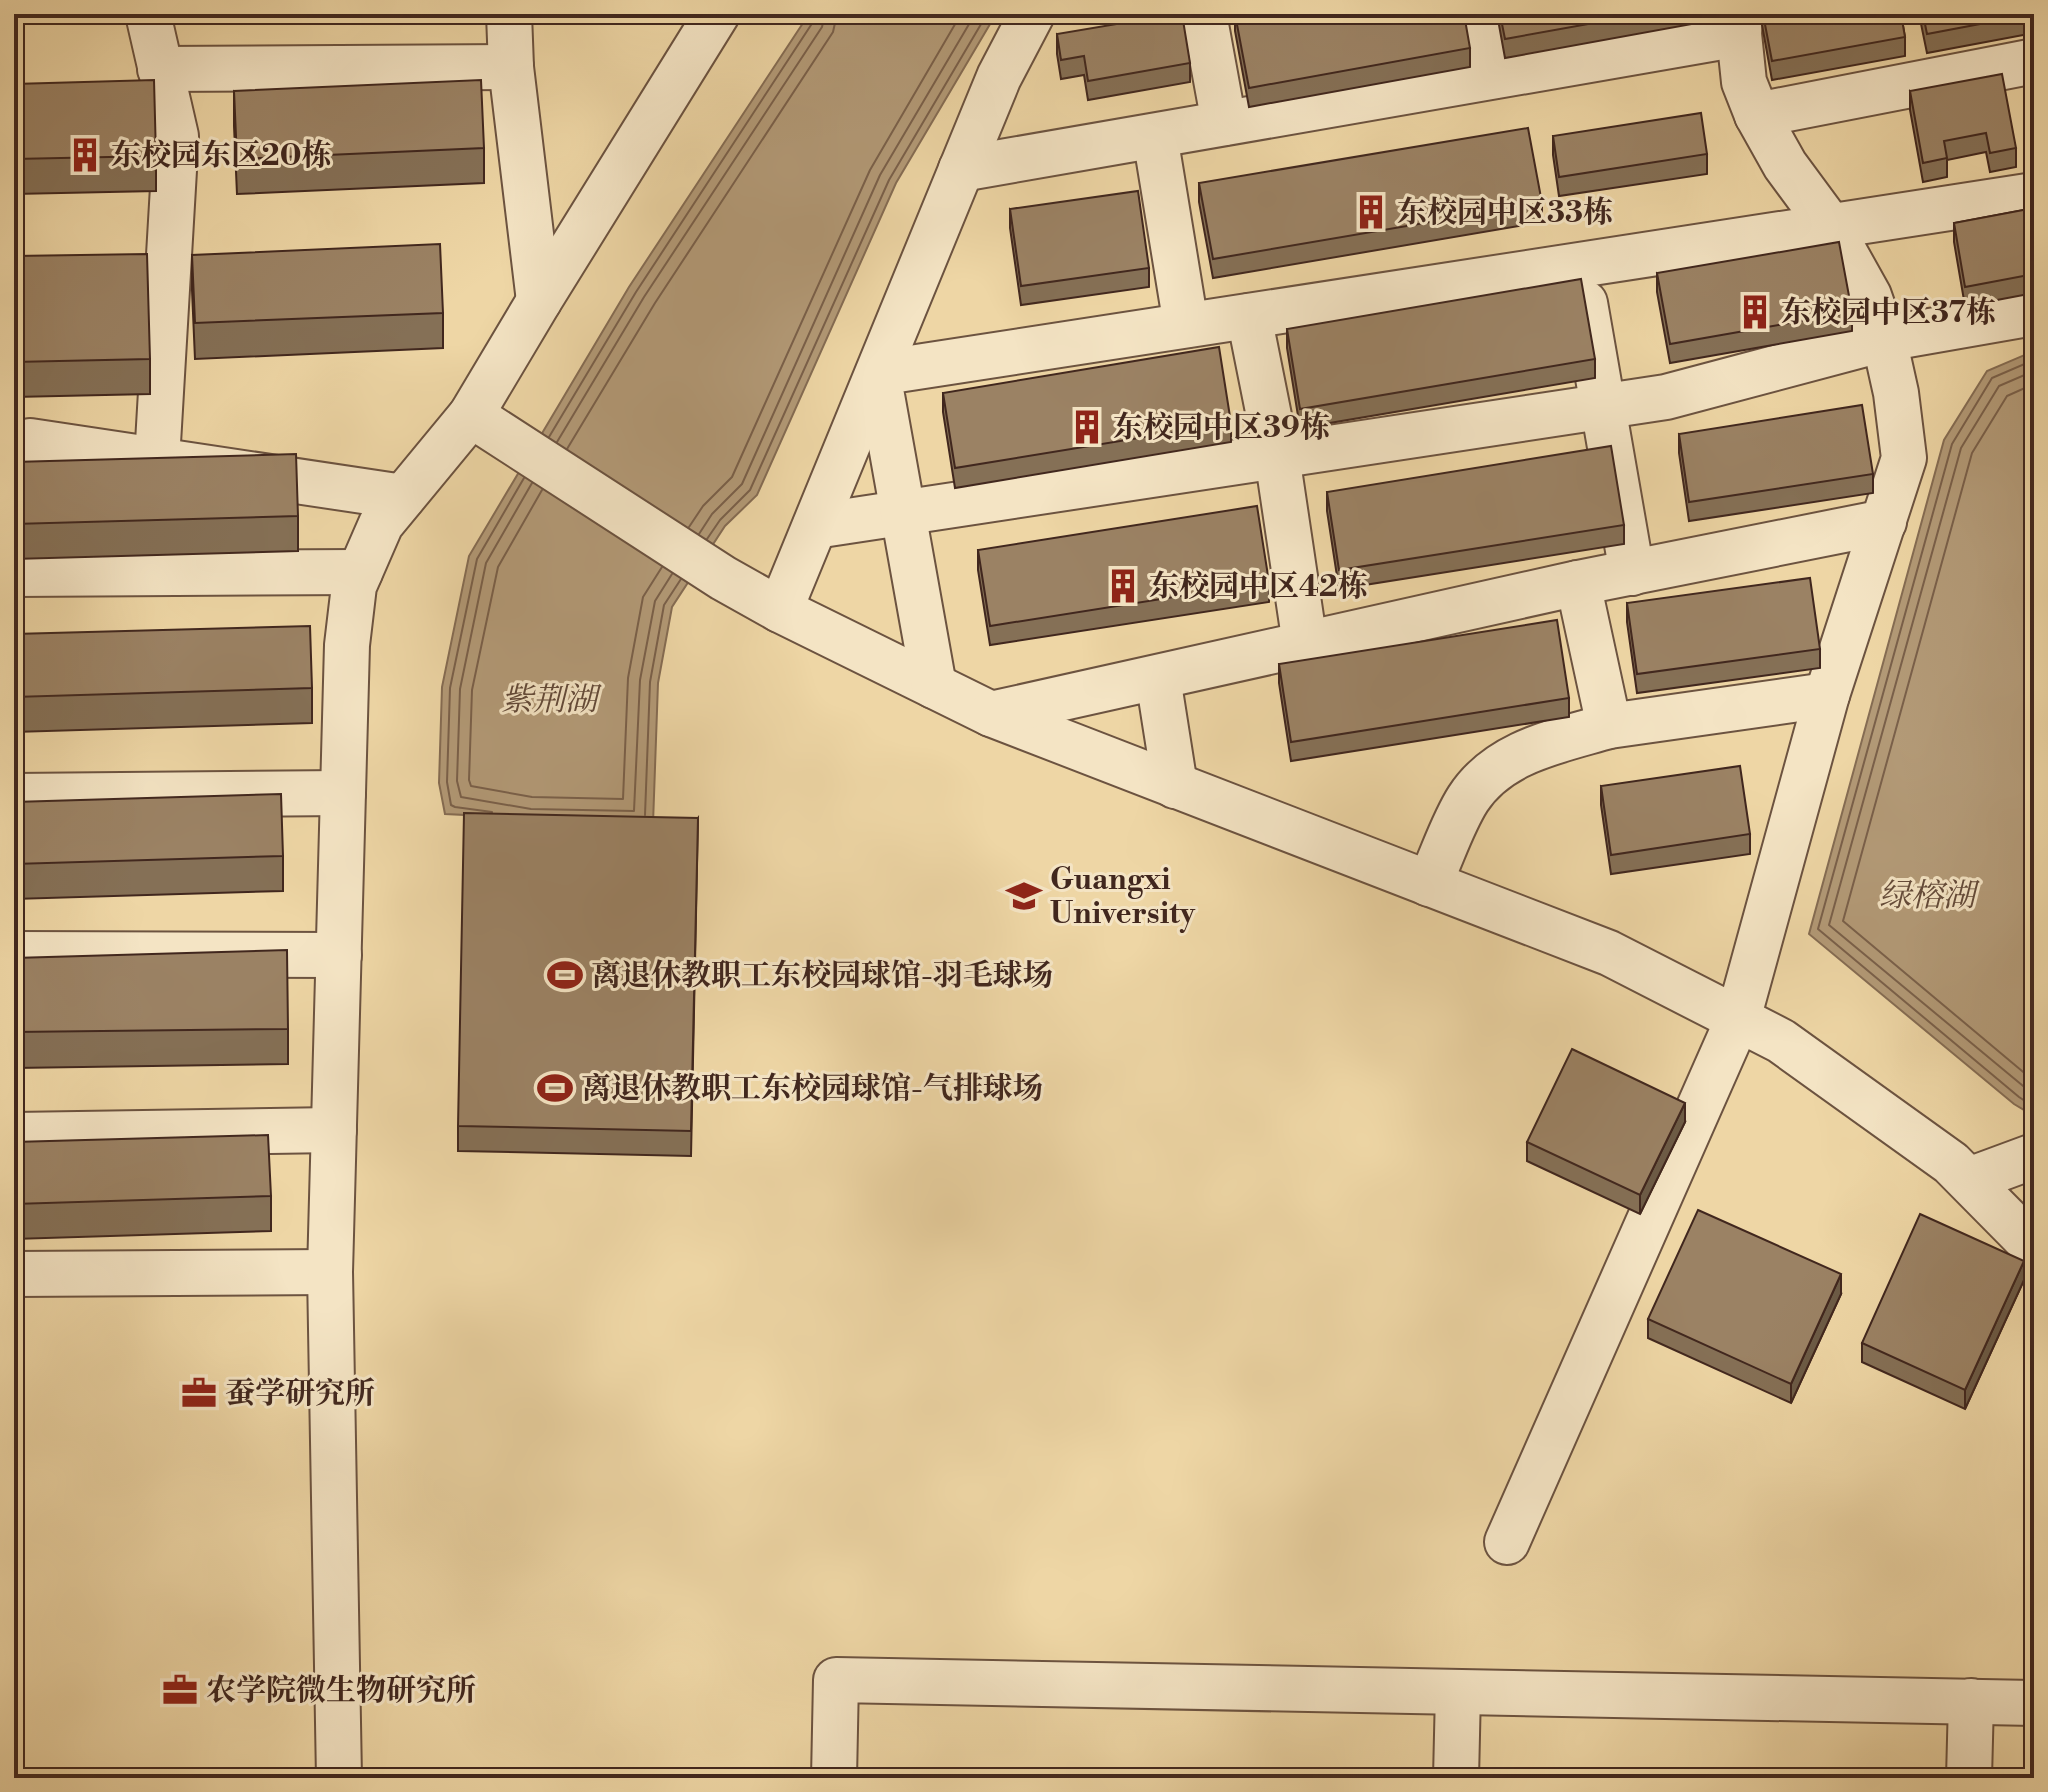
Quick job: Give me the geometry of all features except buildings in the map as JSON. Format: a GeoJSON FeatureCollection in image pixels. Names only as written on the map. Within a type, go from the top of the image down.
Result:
{"type":"FeatureCollection","features":[{"type":"Feature","properties":{"kind":"street"},"geometry":{"type":"LineString","coordinates":[[148,14],[176,136],[157,460]]}},
{"type":"Feature","properties":{"kind":"street"},"geometry":{"type":"LineString","coordinates":[[509,14],[511,67],[539,301]]}},
{"type":"Feature","properties":{"kind":"street"},"geometry":{"type":"LineString","coordinates":[[339,1778],[330,1272],[347,645],[354,586],[381,524],[471,415],[717,14]]}},
{"type":"Feature","properties":{"kind":"street"},"geometry":{"type":"LineString","coordinates":[[780,610],[999,77],[1032,14]]}},
{"type":"Feature","properties":{"kind":"street"},"geometry":{"type":"LineString","coordinates":[[1204,14],[1224,123]]}},
{"type":"Feature","properties":{"kind":"street"},"geometry":{"type":"LineString","coordinates":[[1481,14],[1494,76]]}},
{"type":"Feature","properties":{"kind":"street"},"geometry":{"type":"LineString","coordinates":[[961,169],[1494,76],[1739,24],[1744,82],[1757,115],[1785,165],[1830,226],[1869,296],[1884,339],[1896,393],[1904,458],[1827,695],[1738,1019],[1507,1542]]}},
{"type":"Feature","properties":{"kind":"street"},"geometry":{"type":"LineString","coordinates":[[1757,115],[2034,61]]}},
{"type":"Feature","properties":{"kind":"street"},"geometry":{"type":"LineString","coordinates":[[160,69],[511,67]]}},
{"type":"Feature","properties":{"kind":"street"},"geometry":{"type":"LineString","coordinates":[[1155,136],[1186,325]]}},
{"type":"Feature","properties":{"kind":"street"},"geometry":{"type":"LineString","coordinates":[[878,373],[2034,195]]}},
{"type":"Feature","properties":{"kind":"street"},"geometry":{"type":"LineString","coordinates":[[1578,265],[1632,573]]}},
{"type":"Feature","properties":{"kind":"street"},"geometry":{"type":"LineString","coordinates":[[122,271],[168,273]]}},
{"type":"Feature","properties":{"kind":"street"},"geometry":{"type":"LineString","coordinates":[[815,526],[1666,397],[1884,339],[2034,313]]}},
{"type":"Feature","properties":{"kind":"street"},"geometry":{"type":"LineString","coordinates":[[1249,316],[1277,456],[1305,644]]}},
{"type":"Feature","properties":{"kind":"street"},"geometry":{"type":"LineString","coordinates":[[878,373],[934,686]]}},
{"type":"Feature","properties":{"kind":"street"},"geometry":{"type":"LineString","coordinates":[[471,415],[723,578],[780,610],[991,714],[1609,953],[1781,1041],[1951,1163],[2034,1247]]}},
{"type":"Feature","properties":{"kind":"street"},"geometry":{"type":"LineString","coordinates":[[14,445],[30,441],[403,497]]}},
{"type":"Feature","properties":{"kind":"street"},"geometry":{"type":"LineString","coordinates":[[991,714],[1578,583],[1884,522]]}},
{"type":"Feature","properties":{"kind":"street"},"geometry":{"type":"LineString","coordinates":[[14,574],[360,572]]}},
{"type":"Feature","properties":{"kind":"street"},"geometry":{"type":"LineString","coordinates":[[1578,583],[1609,726]]}},
{"type":"Feature","properties":{"kind":"street"},"geometry":{"type":"LineString","coordinates":[[1158,678],[1175,786]]}},
{"type":"Feature","properties":{"kind":"street"},"geometry":{"type":"LineString","coordinates":[[1429,884],[1468,799],[1501,764],[1536,748],[1609,726],[1827,695]]}},
{"type":"Feature","properties":{"kind":"street"},"geometry":{"type":"LineString","coordinates":[[14,796],[343,793]]}},
{"type":"Feature","properties":{"kind":"street"},"geometry":{"type":"LineString","coordinates":[[14,954],[339,955]]}},
{"type":"Feature","properties":{"kind":"street"},"geometry":{"type":"LineString","coordinates":[[14,1135],[334,1130]]}},
{"type":"Feature","properties":{"kind":"street"},"geometry":{"type":"LineString","coordinates":[[1969,1180],[2034,1156]]}},
{"type":"Feature","properties":{"kind":"street"},"geometry":{"type":"LineString","coordinates":[[14,1274],[330,1272]]}},
{"type":"Feature","properties":{"kind":"street"},"geometry":{"type":"LineString","coordinates":[[834,1778],[836,1680],[2034,1703]]}},
{"type":"Feature","properties":{"kind":"street"},"geometry":{"type":"LineString","coordinates":[[1456,1778],[1458,1692]]}},
{"type":"Feature","properties":{"kind":"street"},"geometry":{"type":"LineString","coordinates":[[1969,1778],[1971,1701]]}},
{"type":"Feature","properties":{"kind":"water","name":"紫荆湖"},"geometry":{"type":"Polygon","coordinates":[[[809,14],[996,14],[896,183],[757,495],[725,526],[672,607],[658,683],[653,824],[445,814],[439,783],[442,687],[469,556],[629,287],[809,14]]]}},
{"type":"Feature","properties":{"kind":"water","name":"绿榕湖"},"geometry":{"type":"Polygon","coordinates":[[[2034,351],[2034,1116],[2014,1104],[1809,934],[1944,440],[1987,371],[2034,351]]]}},
{"type":"Feature","properties":{"kind":"place","name":"东校园东区20栋"},"geometry":{"type":"Point","coordinates":[85,155]}},
{"type":"Feature","properties":{"kind":"place","name":"东校园中区33栋"},"geometry":{"type":"Point","coordinates":[1371,212]}},
{"type":"Feature","properties":{"kind":"place","name":"东校园中区37栋"},"geometry":{"type":"Point","coordinates":[1755,312]}},
{"type":"Feature","properties":{"kind":"place","name":"东校园中区39栋"},"geometry":{"type":"Point","coordinates":[1087,427]}},
{"type":"Feature","properties":{"kind":"place","name":"东校园中区42栋"},"geometry":{"type":"Point","coordinates":[1123,586]}},
{"type":"Feature","properties":{"kind":"place","name":"Guangxi University"},"geometry":{"type":"Point","coordinates":[1024,896]}},
{"type":"Feature","properties":{"kind":"place","name":"离退休教职工东校园球馆-羽毛球场"},"geometry":{"type":"Point","coordinates":[565,975]}},
{"type":"Feature","properties":{"kind":"place","name":"离退休教职工东校园球馆-气排球场"},"geometry":{"type":"Point","coordinates":[555,1088]}},
{"type":"Feature","properties":{"kind":"place","name":"蚕学研究所"},"geometry":{"type":"Point","coordinates":[199,1393]}},
{"type":"Feature","properties":{"kind":"place","name":"农学院微生物研究所"},"geometry":{"type":"Point","coordinates":[180,1690]}}]}
